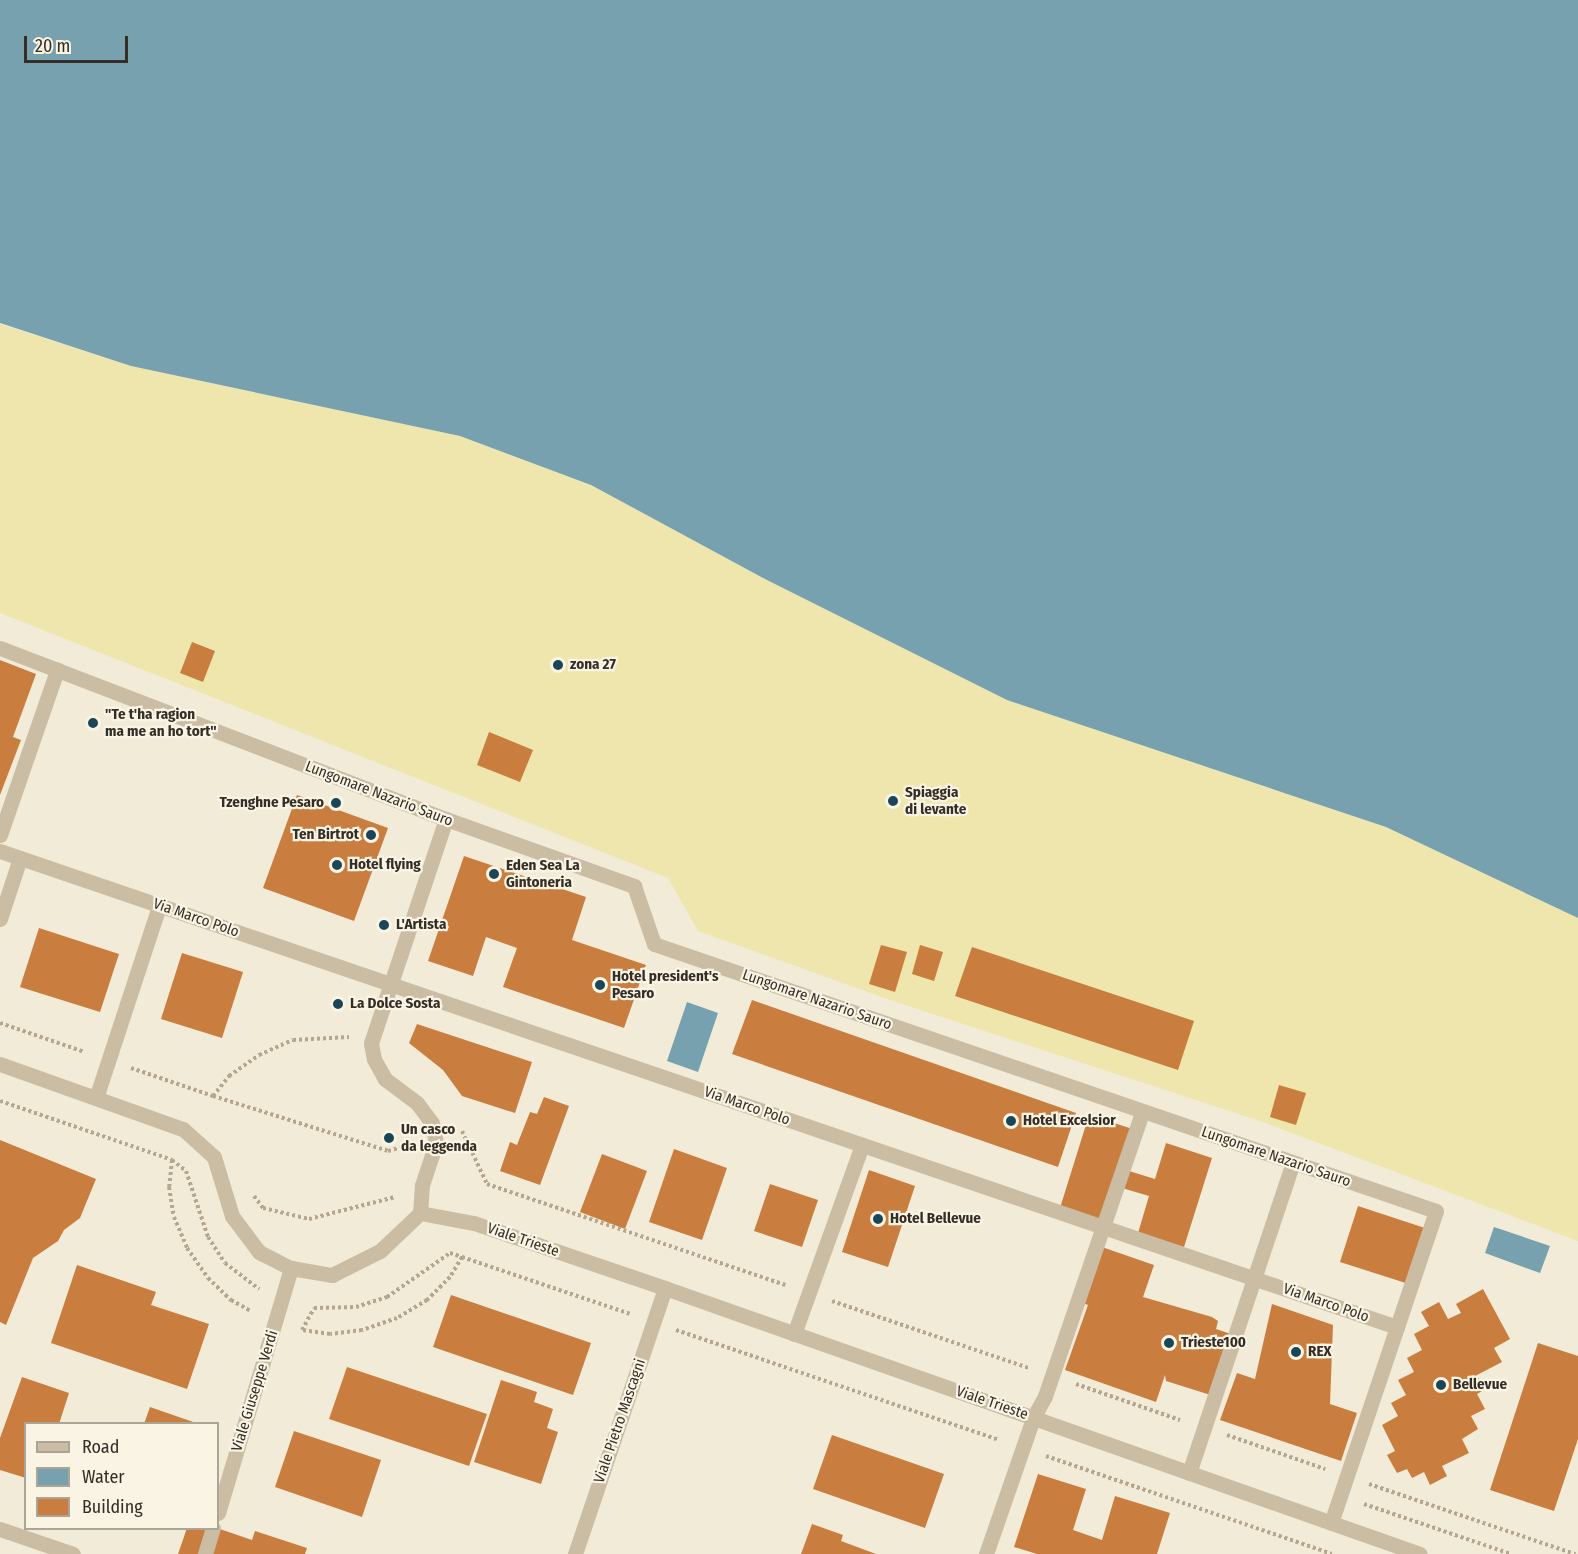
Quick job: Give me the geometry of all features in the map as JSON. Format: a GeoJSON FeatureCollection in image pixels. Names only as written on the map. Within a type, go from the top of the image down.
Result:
{"type":"FeatureCollection","features":[{"type":"Feature","properties":{"kind":"street","name":"Lungomare Nazario Sauro"},"geometry":{"type":"LineString","coordinates":[[0,648],[446,819],[634,886],[654,944],[1436,1211],[1397,1327]]}},
{"type":"Feature","properties":{"kind":"street"},"geometry":{"type":"LineString","coordinates":[[0,835],[57,670]]}},
{"type":"Feature","properties":{"kind":"street"},"geometry":{"type":"LineString","coordinates":[[0,1064],[183,1129],[214,1157],[232,1216],[259,1252],[291,1268],[332,1275],[380,1251],[420,1213],[422,1185],[436,1143],[432,1123],[417,1103],[386,1079],[374,1059],[371,1043],[446,819]]}},
{"type":"Feature","properties":{"kind":"street","name":"Via Marco Polo"},"geometry":{"type":"LineString","coordinates":[[0,851],[1397,1327]]}},
{"type":"Feature","properties":{"kind":"street"},"geometry":{"type":"LineString","coordinates":[[0,919],[21,858]]}},
{"type":"Feature","properties":{"kind":"street"},"geometry":{"type":"LineString","coordinates":[[96,1098],[159,906]]}},
{"type":"Feature","properties":{"kind":"street"},"geometry":{"type":"LineString","coordinates":[[986,1554],[1033,1418],[1045,1396],[1142,1112]]}},
{"type":"Feature","properties":{"kind":"street"},"geometry":{"type":"LineString","coordinates":[[794,1334],[862,1145]]}},
{"type":"Feature","properties":{"kind":"street"},"geometry":{"type":"LineString","coordinates":[[1189,1473],[1293,1163]]}},
{"type":"Feature","properties":{"kind":"street","name":"Viale Trieste"},"geometry":{"type":"LineString","coordinates":[[420,1213],[474,1223],[665,1288],[1420,1554]]}},
{"type":"Feature","properties":{"kind":"street","name":"Viale Giuseppe Verdi"},"geometry":{"type":"LineString","coordinates":[[219,1510],[291,1268]]}},
{"type":"Feature","properties":{"kind":"street","name":"Viale Pietro Mascagni"},"geometry":{"type":"LineString","coordinates":[[575,1554],[665,1288]]}},
{"type":"Feature","properties":{"kind":"street"},"geometry":{"type":"LineString","coordinates":[[1331,1523],[1397,1327]]}},
{"type":"Feature","properties":{"kind":"street"},"geometry":{"type":"LineString","coordinates":[[0,1529],[73,1554]]}},
{"type":"Feature","properties":{"kind":"street"},"geometry":{"type":"LineString","coordinates":[[205,1554],[212,1530]]}},
{"type":"Feature","properties":{"kind":"path"},"geometry":{"type":"LineString","coordinates":[[213,1096],[229,1076],[276,1047],[293,1040],[349,1037]]}},
{"type":"Feature","properties":{"kind":"path"},"geometry":{"type":"LineString","coordinates":[[196,1090],[388,1151],[436,1143]]}},
{"type":"Feature","properties":{"kind":"path"},"geometry":{"type":"LineString","coordinates":[[0,1101],[172,1160],[169,1187],[173,1207],[187,1248],[208,1278],[231,1300],[258,1314]]}},
{"type":"Feature","properties":{"kind":"path"},"geometry":{"type":"LineString","coordinates":[[462,1257],[450,1278],[427,1300],[397,1318],[362,1330],[330,1334],[302,1330],[314,1308],[356,1307],[387,1297],[450,1253],[462,1257],[654,1323],[1023,1449],[1332,1554]]}},
{"type":"Feature","properties":{"kind":"sand","name":"Spiaggia di levante"},"geometry":{"type":"Polygon","coordinates":[[[0,324],[131,366],[460,436],[591,485],[767,580],[1007,700],[1386,827],[1578,918],[1578,1241],[1263,1122],[893,1001],[698,931],[668,878],[0,613],[0,324]]]}},
{"type":"Feature","properties":{"kind":"water"},"geometry":{"type":"Polygon","coordinates":[[[0,0],[1578,0],[1578,918],[1386,827],[1007,700],[767,580],[591,485],[460,436],[131,366],[0,323],[0,0]]]}},
{"type":"Feature","properties":{"kind":"water"},"geometry":{"type":"Polygon","coordinates":[[[687,1002],[718,1013],[698,1072],[667,1061],[687,1002]]]}},
{"type":"Feature","properties":{"kind":"water"},"geometry":{"type":"Polygon","coordinates":[[[1494,1227],[1550,1246],[1540,1273],[1485,1253],[1494,1227]]]}},
{"type":"Feature","properties":{"kind":"building"},"geometry":{"type":"Polygon","coordinates":[[[192,642],[215,651],[203,682],[180,673],[192,642]]]}},
{"type":"Feature","properties":{"kind":"building"},"geometry":{"type":"Polygon","coordinates":[[[0,660],[36,674],[13,737],[21,740],[0,795],[0,660]]]}},
{"type":"Feature","properties":{"kind":"building"},"geometry":{"type":"Polygon","coordinates":[[[489,732],[533,750],[520,782],[477,765],[489,732]]]}},
{"type":"Feature","properties":{"kind":"building"},"geometry":{"type":"Polygon","coordinates":[[[297,795],[388,828],[354,921],[263,888],[297,795]]]}},
{"type":"Feature","properties":{"kind":"building"},"geometry":{"type":"Polygon","coordinates":[[[464,856],[586,897],[572,940],[646,965],[624,1028],[503,987],[517,948],[486,937],[473,976],[428,961],[464,856]]]}},
{"type":"Feature","properties":{"kind":"building"},"geometry":{"type":"Polygon","coordinates":[[[39,928],[119,954],[100,1012],[20,987],[39,928]]]}},
{"type":"Feature","properties":{"kind":"building"},"geometry":{"type":"Polygon","coordinates":[[[881,945],[907,952],[895,992],[869,984],[881,945]]]}},
{"type":"Feature","properties":{"kind":"building"},"geometry":{"type":"Polygon","coordinates":[[[920,945],[943,952],[934,981],[912,974],[920,945]]]}},
{"type":"Feature","properties":{"kind":"building"},"geometry":{"type":"Polygon","coordinates":[[[972,947],[1194,1021],[1178,1070],[955,996],[972,947]]]}},
{"type":"Feature","properties":{"kind":"building"},"geometry":{"type":"Polygon","coordinates":[[[182,953],[243,972],[222,1038],[161,1019],[182,953]]]}},
{"type":"Feature","properties":{"kind":"building"},"geometry":{"type":"Polygon","coordinates":[[[752,1000],[1076,1113],[1058,1167],[732,1054],[752,1000]]]}},
{"type":"Feature","properties":{"kind":"building"},"geometry":{"type":"Polygon","coordinates":[[[417,1024],[532,1062],[515,1113],[462,1096],[443,1070],[409,1043],[417,1024]]]}},
{"type":"Feature","properties":{"kind":"building"},"geometry":{"type":"Polygon","coordinates":[[[1279,1085],[1306,1093],[1296,1125],[1270,1117],[1279,1085]]]}},
{"type":"Feature","properties":{"kind":"building"},"geometry":{"type":"Polygon","coordinates":[[[544,1097],[569,1106],[540,1185],[500,1171],[510,1142],[517,1145],[530,1112],[537,1114],[544,1097]]]}},
{"type":"Feature","properties":{"kind":"building"},"geometry":{"type":"Polygon","coordinates":[[[1089,1115],[1142,1132],[1129,1171],[1155,1179],[1166,1143],[1212,1158],[1184,1247],[1138,1233],[1149,1196],[1122,1188],[1111,1224],[1060,1208],[1089,1115]]]}},
{"type":"Feature","properties":{"kind":"building"},"geometry":{"type":"Polygon","coordinates":[[[0,1140],[96,1179],[80,1218],[64,1230],[58,1241],[33,1258],[6,1325],[0,1322],[0,1140]]]}},
{"type":"Feature","properties":{"kind":"building"},"geometry":{"type":"Polygon","coordinates":[[[674,1149],[727,1168],[702,1240],[649,1222],[674,1149]]]}},
{"type":"Feature","properties":{"kind":"building"},"geometry":{"type":"Polygon","coordinates":[[[602,1154],[647,1171],[625,1229],[580,1212],[602,1154]]]}},
{"type":"Feature","properties":{"kind":"building","name":"Hotel Bellevue"},"geometry":{"type":"Polygon","coordinates":[[[869,1170],[915,1186],[888,1267],[842,1252],[869,1170]]]}},
{"type":"Feature","properties":{"kind":"building"},"geometry":{"type":"Polygon","coordinates":[[[770,1184],[818,1200],[802,1247],[754,1231],[770,1184]]]}},
{"type":"Feature","properties":{"kind":"building"},"geometry":{"type":"Polygon","coordinates":[[[1358,1206],[1434,1231],[1415,1286],[1340,1262],[1358,1206]]]}},
{"type":"Feature","properties":{"kind":"building"},"geometry":{"type":"Polygon","coordinates":[[[1099,1246],[1154,1265],[1143,1297],[1212,1317],[1218,1321],[1216,1329],[1237,1336],[1217,1397],[1166,1381],[1165,1375],[1156,1402],[1065,1370],[1088,1305],[1080,1302],[1099,1246]]]}},
{"type":"Feature","properties":{"kind":"building"},"geometry":{"type":"Polygon","coordinates":[[[77,1265],[156,1292],[151,1305],[209,1324],[187,1389],[51,1343],[77,1265]]]}},
{"type":"Feature","properties":{"kind":"building","name":"Bellevue"},"geometry":{"type":"Polygon","coordinates":[[[1483,1289],[1510,1339],[1494,1348],[1502,1362],[1477,1375],[1484,1390],[1477,1394],[1485,1409],[1471,1416],[1478,1429],[1462,1439],[1469,1453],[1442,1466],[1447,1476],[1430,1485],[1424,1472],[1412,1478],[1407,1469],[1397,1473],[1387,1455],[1395,1451],[1382,1425],[1398,1416],[1391,1403],[1406,1395],[1398,1380],[1414,1372],[1407,1358],[1422,1350],[1414,1334],[1429,1326],[1421,1312],[1439,1302],[1448,1319],[1461,1313],[1456,1304],[1483,1289]]]}},
{"type":"Feature","properties":{"kind":"building"},"geometry":{"type":"Polygon","coordinates":[[[451,1295],[591,1343],[573,1395],[433,1347],[451,1295]]]}},
{"type":"Feature","properties":{"kind":"building"},"geometry":{"type":"Polygon","coordinates":[[[1272,1304],[1333,1325],[1330,1404],[1357,1413],[1341,1461],[1220,1420],[1237,1373],[1255,1379],[1272,1304]]]}},
{"type":"Feature","properties":{"kind":"building"},"geometry":{"type":"Polygon","coordinates":[[[1538,1343],[1578,1356],[1578,1439],[1554,1511],[1490,1490],[1538,1343]]]}},
{"type":"Feature","properties":{"kind":"building"},"geometry":{"type":"Polygon","coordinates":[[[347,1367],[487,1414],[469,1466],[329,1419],[347,1367]]]}},
{"type":"Feature","properties":{"kind":"building"},"geometry":{"type":"Polygon","coordinates":[[[22,1377],[69,1393],[60,1422],[24,1422],[24,1477],[0,1470],[0,1438],[22,1377]]]}},
{"type":"Feature","properties":{"kind":"building"},"geometry":{"type":"Polygon","coordinates":[[[501,1380],[537,1392],[534,1402],[553,1409],[547,1428],[558,1432],[541,1484],[474,1462],[501,1380]]]}},
{"type":"Feature","properties":{"kind":"building"},"geometry":{"type":"Polygon","coordinates":[[[150,1407],[193,1422],[145,1422],[150,1407]]]}},
{"type":"Feature","properties":{"kind":"building"},"geometry":{"type":"Polygon","coordinates":[[[294,1431],[381,1460],[362,1517],[275,1487],[294,1431]]]}},
{"type":"Feature","properties":{"kind":"building"},"geometry":{"type":"Polygon","coordinates":[[[832,1435],[944,1474],[925,1528],[813,1489],[832,1435]]]}},
{"type":"Feature","properties":{"kind":"building"},"geometry":{"type":"Polygon","coordinates":[[[1038,1474],[1086,1489],[1073,1530],[1102,1540],[1115,1496],[1170,1513],[1157,1554],[1037,1554],[1014,1547],[1038,1474]]]}},
{"type":"Feature","properties":{"kind":"building"},"geometry":{"type":"Polygon","coordinates":[[[812,1524],[843,1535],[841,1541],[876,1554],[801,1554],[812,1524]]]}},
{"type":"Feature","properties":{"kind":"building"},"geometry":{"type":"Polygon","coordinates":[[[219,1529],[252,1540],[255,1531],[307,1548],[305,1554],[178,1554],[186,1530],[219,1529]]]}},
{"type":"Feature","properties":{"kind":"place","name":"zona 27"},"geometry":{"type":"Point","coordinates":[558,665]}},
{"type":"Feature","properties":{"kind":"place","name":"\"Te t'ha ragion ma me an ho tort\""},"geometry":{"type":"Point","coordinates":[93,723]}},
{"type":"Feature","properties":{"kind":"place","name":"Spiaggia di levante"},"geometry":{"type":"Point","coordinates":[893,801]}},
{"type":"Feature","properties":{"kind":"place","name":"Tzenghne Pesaro"},"geometry":{"type":"Point","coordinates":[336,803]}},
{"type":"Feature","properties":{"kind":"place","name":"Ten Birtrot"},"geometry":{"type":"Point","coordinates":[371,835]}},
{"type":"Feature","properties":{"kind":"place","name":"Hotel flying"},"geometry":{"type":"Point","coordinates":[337,865]}},
{"type":"Feature","properties":{"kind":"place","name":"Eden Sea La Gintoneria"},"geometry":{"type":"Point","coordinates":[494,874]}},
{"type":"Feature","properties":{"kind":"place","name":"L'Artista"},"geometry":{"type":"Point","coordinates":[384,925]}},
{"type":"Feature","properties":{"kind":"place","name":"Hotel president's Pesaro"},"geometry":{"type":"Point","coordinates":[600,985]}},
{"type":"Feature","properties":{"kind":"place","name":"La Dolce Sosta"},"geometry":{"type":"Point","coordinates":[338,1004]}},
{"type":"Feature","properties":{"kind":"place","name":"Hotel Excelsior"},"geometry":{"type":"Point","coordinates":[1011,1121]}},
{"type":"Feature","properties":{"kind":"place","name":"Un casco da leggenda"},"geometry":{"type":"Point","coordinates":[389,1138]}},
{"type":"Feature","properties":{"kind":"place","name":"Hotel Bellevue"},"geometry":{"type":"Point","coordinates":[878,1219]}},
{"type":"Feature","properties":{"kind":"place","name":"Trieste100"},"geometry":{"type":"Point","coordinates":[1169,1343]}},
{"type":"Feature","properties":{"kind":"place","name":"REX"},"geometry":{"type":"Point","coordinates":[1296,1352]}},
{"type":"Feature","properties":{"kind":"place","name":"Bellevue"},"geometry":{"type":"Point","coordinates":[1441,1385]}}]}
